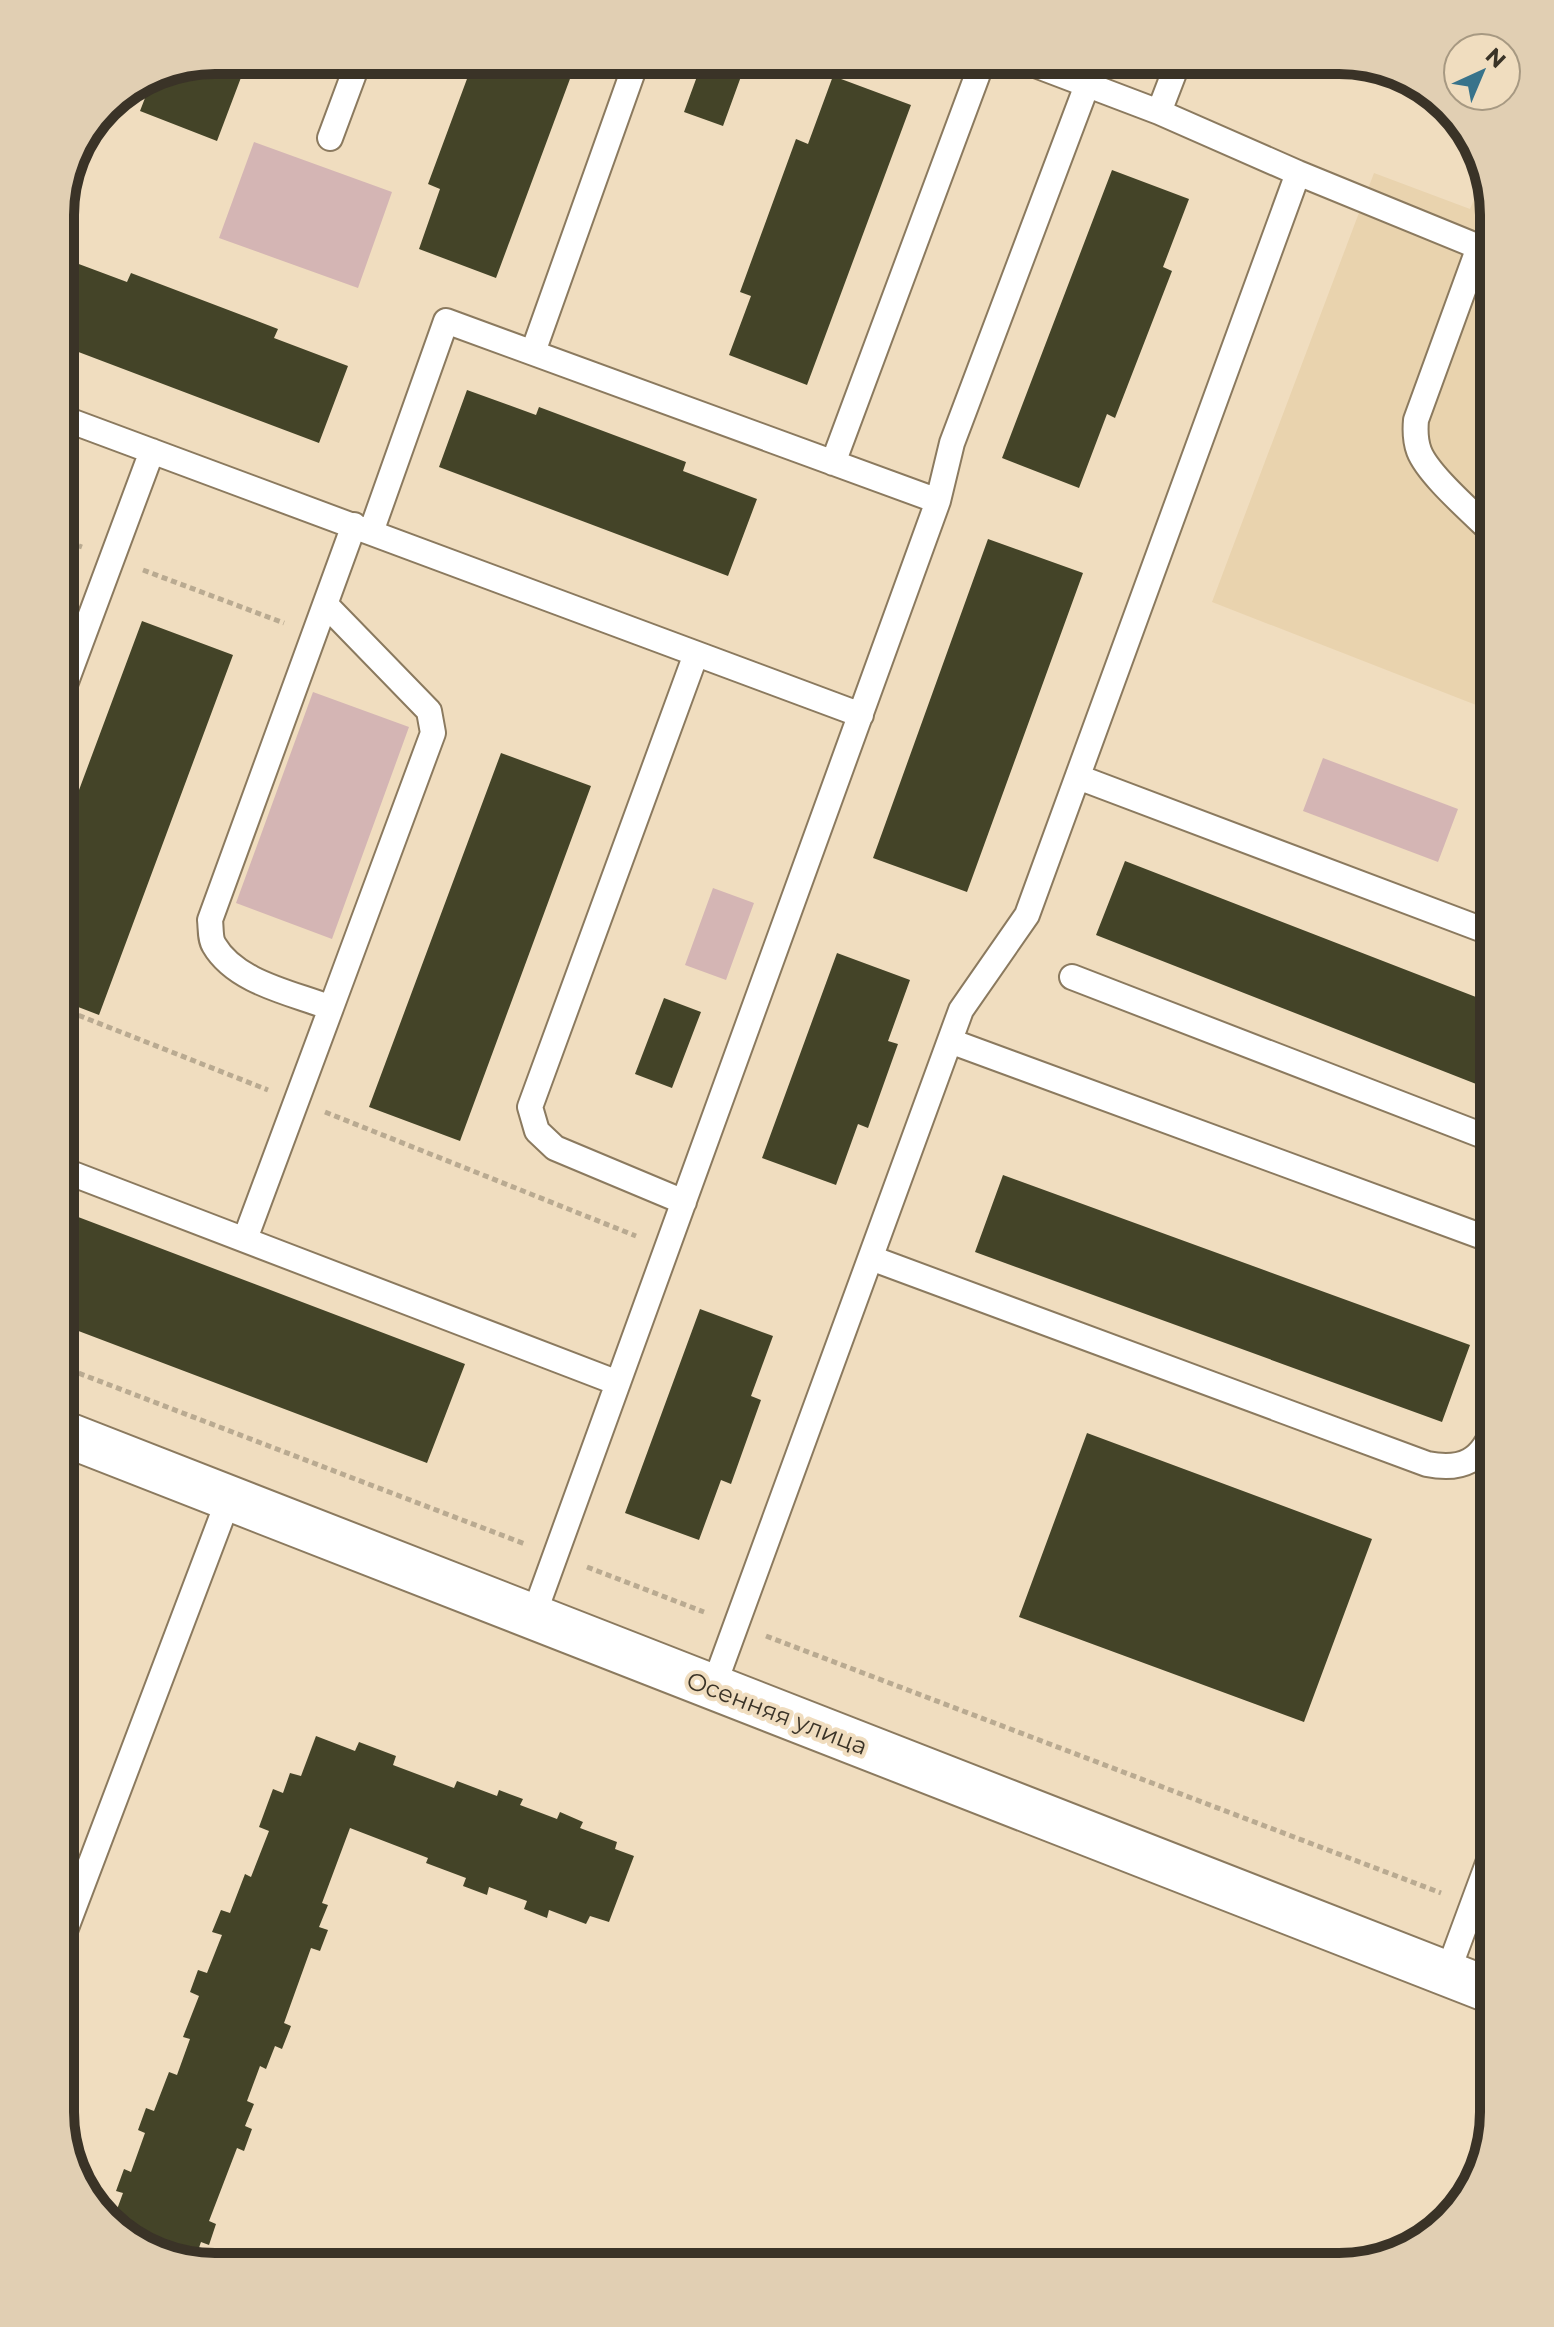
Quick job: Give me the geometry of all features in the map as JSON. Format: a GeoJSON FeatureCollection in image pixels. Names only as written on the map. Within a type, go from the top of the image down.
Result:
{"type":"FeatureCollection","features":[{"type":"Feature","properties":{"kind":"street","name":"Осенняя улица"},"geometry":{"type":"LineString","coordinates":[[74,1437],[1480,1987]]}},
{"type":"Feature","properties":{"kind":"lane"},"geometry":{"type":"LineString","coordinates":[[330,138],[354,74]]}},
{"type":"Feature","properties":{"kind":"lane"},"geometry":{"type":"LineString","coordinates":[[533,352],[632,74]]}},
{"type":"Feature","properties":{"kind":"lane"},"geometry":{"type":"LineString","coordinates":[[833,463],[978,74]]}},
{"type":"Feature","properties":{"kind":"lane"},"geometry":{"type":"LineString","coordinates":[[1058,74],[1159,112],[1298,173],[1480,241]]}},
{"type":"Feature","properties":{"kind":"lane"},"geometry":{"type":"LineString","coordinates":[[1159,112],[1174,74]]}},
{"type":"Feature","properties":{"kind":"lane"},"geometry":{"type":"LineString","coordinates":[[533,1617],[938,501],[952,443],[1087,85]]}},
{"type":"Feature","properties":{"kind":"lane"},"geometry":{"type":"LineString","coordinates":[[713,1688],[961,1010],[1027,915],[1298,173]]}},
{"type":"Feature","properties":{"kind":"lane"},"geometry":{"type":"LineString","coordinates":[[1480,258],[1416,420],[1415,436],[1429,468],[1480,520]]}},
{"type":"Feature","properties":{"kind":"lane"},"geometry":{"type":"LineString","coordinates":[[331,1008],[248,977],[225,959],[212,943],[210,920],[327,606],[362,529],[446,321],[938,501]]}},
{"type":"Feature","properties":{"kind":"lane"},"geometry":{"type":"LineString","coordinates":[[74,422],[861,715]]}},
{"type":"Feature","properties":{"kind":"lane"},"geometry":{"type":"LineString","coordinates":[[74,660],[152,451]]}},
{"type":"Feature","properties":{"kind":"lane"},"geometry":{"type":"LineString","coordinates":[[245,1239],[433,733],[429,711],[327,606]]}},
{"type":"Feature","properties":{"kind":"lane"},"geometry":{"type":"LineString","coordinates":[[684,1202],[555,1148],[537,1131],[530,1107],[696,654]]}},
{"type":"Feature","properties":{"kind":"lane"},"geometry":{"type":"LineString","coordinates":[[1078,777],[1480,929]]}},
{"type":"Feature","properties":{"kind":"lane"},"geometry":{"type":"LineString","coordinates":[[1072,977],[1480,1135]]}},
{"type":"Feature","properties":{"kind":"lane"},"geometry":{"type":"LineString","coordinates":[[950,1041],[1480,1236]]}},
{"type":"Feature","properties":{"kind":"lane"},"geometry":{"type":"LineString","coordinates":[[74,1174],[618,1383]]}},
{"type":"Feature","properties":{"kind":"lane"},"geometry":{"type":"LineString","coordinates":[[871,1258],[1427,1464],[1444,1467],[1463,1464],[1480,1453]]}},
{"type":"Feature","properties":{"kind":"lane"},"geometry":{"type":"LineString","coordinates":[[74,1907],[229,1498]]}},
{"type":"Feature","properties":{"kind":"lane"},"geometry":{"type":"LineString","coordinates":[[1447,1974],[1480,1884]]}},
{"type":"Feature","properties":{"kind":"path"},"geometry":{"type":"LineString","coordinates":[[74,544],[316,635]]}},
{"type":"Feature","properties":{"kind":"path"},"geometry":{"type":"LineString","coordinates":[[74,1013],[667,1248]]}},
{"type":"Feature","properties":{"kind":"path"},"geometry":{"type":"LineString","coordinates":[[74,1371],[1472,1905]]}},
{"type":"Feature","properties":{"kind":"shaded area"},"geometry":{"type":"Polygon","coordinates":[[[254,142],[392,192],[358,288],[219,238],[254,142]]]}},
{"type":"Feature","properties":{"kind":"shaded area"},"geometry":{"type":"Polygon","coordinates":[[[1374,173],[1470,209],[1478,191],[1480,707],[1212,602],[1374,173]]]}},
{"type":"Feature","properties":{"kind":"shaded area"},"geometry":{"type":"Polygon","coordinates":[[[313,692],[409,727],[332,939],[236,903],[313,692]]]}},
{"type":"Feature","properties":{"kind":"shaded area"},"geometry":{"type":"Polygon","coordinates":[[[1323,758],[1458,809],[1438,862],[1303,811],[1323,758]]]}},
{"type":"Feature","properties":{"kind":"shaded area"},"geometry":{"type":"Polygon","coordinates":[[[713,888],[754,903],[726,980],[685,965],[713,888]]]}},
{"type":"Feature","properties":{"kind":"building"},"geometry":{"type":"Polygon","coordinates":[[[242,74],[217,141],[140,111],[148,91],[169,81],[196,75],[242,74]]]}},
{"type":"Feature","properties":{"kind":"building"},"geometry":{"type":"Polygon","coordinates":[[[469,74],[572,74],[496,278],[419,249],[440,189],[428,184],[469,74]]]}},
{"type":"Feature","properties":{"kind":"building"},"geometry":{"type":"Polygon","coordinates":[[[698,74],[742,74],[723,126],[684,112],[698,74]]]}},
{"type":"Feature","properties":{"kind":"building"},"geometry":{"type":"Polygon","coordinates":[[[833,76],[911,105],[807,385],[729,355],[751,296],[740,292],[796,139],[808,144],[833,76]]]}},
{"type":"Feature","properties":{"kind":"building"},"geometry":{"type":"Polygon","coordinates":[[[1112,170],[1189,199],[1163,267],[1172,271],[1115,418],[1107,414],[1079,488],[1002,458],[1112,170]]]}},
{"type":"Feature","properties":{"kind":"building"},"geometry":{"type":"Polygon","coordinates":[[[74,262],[127,282],[131,273],[278,329],[274,338],[348,366],[319,443],[74,350],[74,262]]]}},
{"type":"Feature","properties":{"kind":"building"},"geometry":{"type":"Polygon","coordinates":[[[467,390],[536,415],[539,407],[686,462],[683,471],[757,499],[728,576],[439,467],[467,390]]]}},
{"type":"Feature","properties":{"kind":"building"},"geometry":{"type":"Polygon","coordinates":[[[988,539],[1083,573],[967,892],[873,858],[988,539]]]}},
{"type":"Feature","properties":{"kind":"building"},"geometry":{"type":"Polygon","coordinates":[[[142,621],[233,655],[99,1015],[74,1005],[74,803],[142,621]]]}},
{"type":"Feature","properties":{"kind":"building"},"geometry":{"type":"Polygon","coordinates":[[[501,753],[591,786],[460,1141],[369,1107],[501,753]]]}},
{"type":"Feature","properties":{"kind":"building"},"geometry":{"type":"Polygon","coordinates":[[[1125,861],[1480,999],[1480,1086],[1096,935],[1125,861]]]}},
{"type":"Feature","properties":{"kind":"building"},"geometry":{"type":"Polygon","coordinates":[[[837,953],[910,980],[888,1041],[898,1044],[868,1128],[858,1124],[836,1185],[762,1158],[837,953]]]}},
{"type":"Feature","properties":{"kind":"building"},"geometry":{"type":"Polygon","coordinates":[[[664,998],[701,1012],[672,1088],[635,1074],[664,998]]]}},
{"type":"Feature","properties":{"kind":"building"},"geometry":{"type":"Polygon","coordinates":[[[1003,1175],[1470,1345],[1442,1422],[975,1252],[1003,1175]]]}},
{"type":"Feature","properties":{"kind":"building"},"geometry":{"type":"Polygon","coordinates":[[[74,1215],[465,1364],[427,1463],[74,1329],[74,1215]]]}},
{"type":"Feature","properties":{"kind":"building"},"geometry":{"type":"Polygon","coordinates":[[[700,1309],[773,1336],[751,1396],[761,1400],[731,1484],[721,1480],[699,1540],[625,1513],[700,1309]]]}},
{"type":"Feature","properties":{"kind":"building"},"geometry":{"type":"Polygon","coordinates":[[[1087,1433],[1372,1539],[1304,1722],[1019,1617],[1087,1433]]]}},
{"type":"Feature","properties":{"kind":"building"},"geometry":{"type":"Polygon","coordinates":[[[316,1736],[355,1751],[359,1742],[396,1756],[393,1765],[454,1788],[457,1781],[497,1796],[499,1790],[523,1799],[520,1805],[557,1819],[560,1812],[583,1822],[580,1828],[617,1842],[615,1849],[634,1856],[609,1922],[590,1916],[586,1924],[549,1910],[547,1918],[524,1909],[527,1901],[489,1887],[487,1895],[463,1886],[466,1878],[426,1863],[428,1858],[350,1828],[322,1903],[328,1905],[319,1927],[328,1930],[320,1951],[311,1948],[284,2023],[291,2026],[282,2049],[275,2046],[266,2069],[260,2066],[247,2101],[254,2104],[245,2126],[252,2129],[244,2151],[237,2148],[209,2221],[216,2224],[209,2245],[201,2242],[198,2252],[169,2246],[136,2229],[116,2213],[123,2193],[116,2191],[124,2169],[131,2172],[145,2133],[138,2130],[146,2108],[154,2111],[169,2072],[177,2075],[190,2039],[183,2037],[199,1996],[190,1992],[198,1970],[207,1973],[222,1935],[212,1932],[221,1910],[230,1913],[245,1874],[251,1877],[269,1831],[259,1827],[273,1789],[283,1793],[290,1773],[301,1776],[316,1736]]]}}]}
